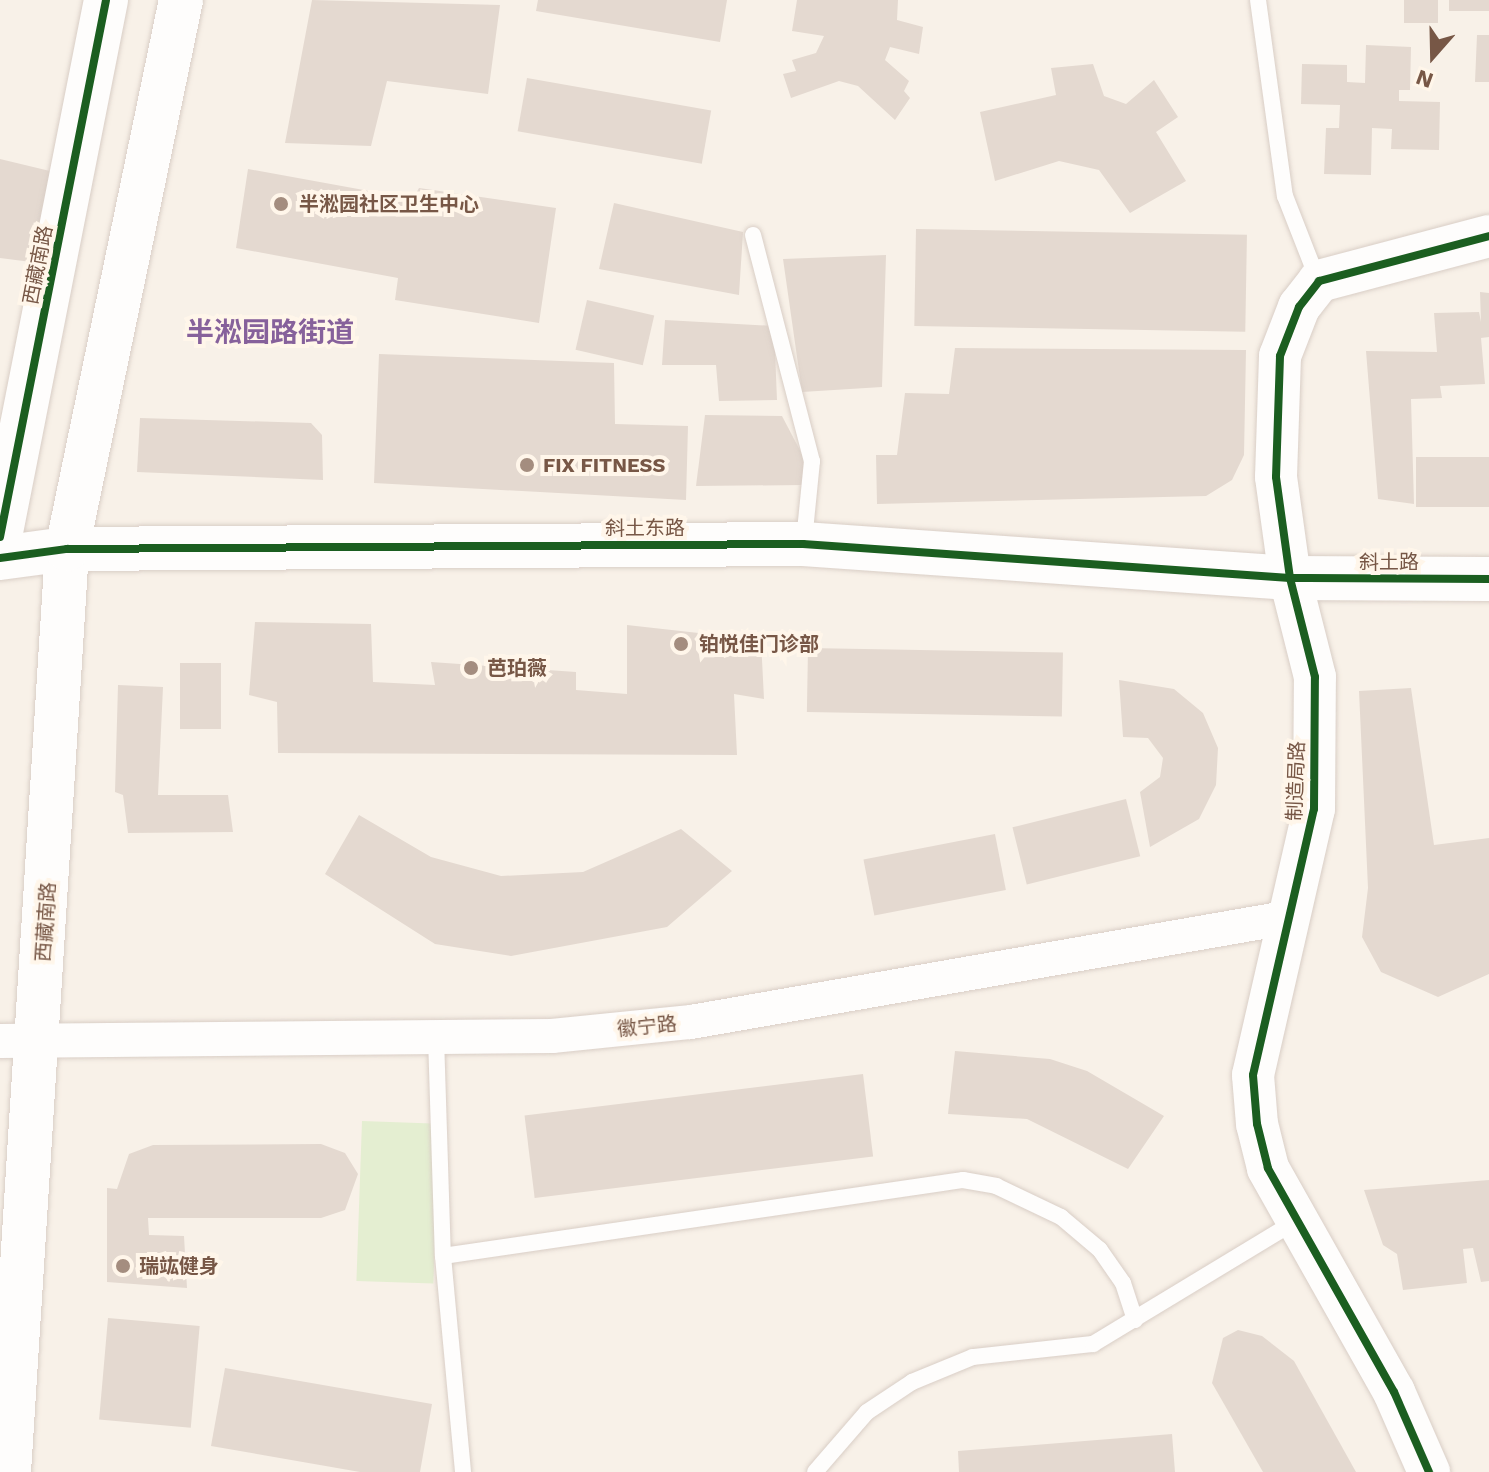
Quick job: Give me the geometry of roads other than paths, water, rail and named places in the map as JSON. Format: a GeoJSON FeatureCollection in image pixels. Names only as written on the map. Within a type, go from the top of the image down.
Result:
{"type":"FeatureCollection","features":[{"type":"Feature","properties":{"kind":"main road","name":"西藏南路"},"geometry":{"type":"LineString","coordinates":[[0,537],[106,0]]}},
{"type":"Feature","properties":{"kind":"main road","name":"西藏南路"},"geometry":{"type":"LineString","coordinates":[[9,1472],[19,1042],[67,549],[181,0]]}},
{"type":"Feature","properties":{"kind":"main road","name":"斜土东路"},"geometry":{"type":"LineString","coordinates":[[0,558],[67,549],[803,544],[1290,578]]}},
{"type":"Feature","properties":{"kind":"main road","name":"斜土路"},"geometry":{"type":"LineString","coordinates":[[1290,578],[1489,579]]}},
{"type":"Feature","properties":{"kind":"street"},"geometry":{"type":"LineString","coordinates":[[1319,281],[1489,236]]}},
{"type":"Feature","properties":{"kind":"street","name":"制造局路"},"geometry":{"type":"LineString","coordinates":[[1319,281],[1299,307],[1280,356],[1276,477],[1290,578],[1315,677],[1314,809],[1285,918],[1253,1075],[1268,1168],[1394,1392],[1429,1472]]}},
{"type":"Feature","properties":{"kind":"street","name":"徽宁路"},"geometry":{"type":"LineString","coordinates":[[19,1042],[552,1036],[691,1022],[1285,918]]}},
{"type":"Feature","properties":{"kind":"lane"},"geometry":{"type":"LineString","coordinates":[[1258,0],[1285,196],[1319,281]]}},
{"type":"Feature","properties":{"kind":"lane"},"geometry":{"type":"LineString","coordinates":[[753,235],[812,461],[803,544]]}},
{"type":"Feature","properties":{"kind":"lane"},"geometry":{"type":"LineString","coordinates":[[436,1037],[443,1256],[463,1472]]}},
{"type":"Feature","properties":{"kind":"lane"},"geometry":{"type":"LineString","coordinates":[[443,1256],[963,1180],[996,1186],[1061,1217],[1100,1250],[1123,1283],[1135,1320]]}},
{"type":"Feature","properties":{"kind":"lane"},"geometry":{"type":"LineString","coordinates":[[815,1472],[867,1412],[948,1365],[1093,1344],[1296,1221]]}},
{"type":"Feature","properties":{"kind":"place","name":"半淞园社区卫生中心"},"geometry":{"type":"Point","coordinates":[281,204]}},
{"type":"Feature","properties":{"kind":"place","name":"FIX FITNESS"},"geometry":{"type":"Point","coordinates":[527,465]}},
{"type":"Feature","properties":{"kind":"place","name":"铂悦佳门诊部"},"geometry":{"type":"Point","coordinates":[681,644]}},
{"type":"Feature","properties":{"kind":"place","name":"芭珀薇"},"geometry":{"type":"Point","coordinates":[471,668]}},
{"type":"Feature","properties":{"kind":"place","name":"瑞竑健身"},"geometry":{"type":"Point","coordinates":[123,1266]}},
{"type":"Feature","properties":{"kind":"district","name":"半淞园路街道"},"geometry":{"type":"Point","coordinates":[270,333]}}]}
